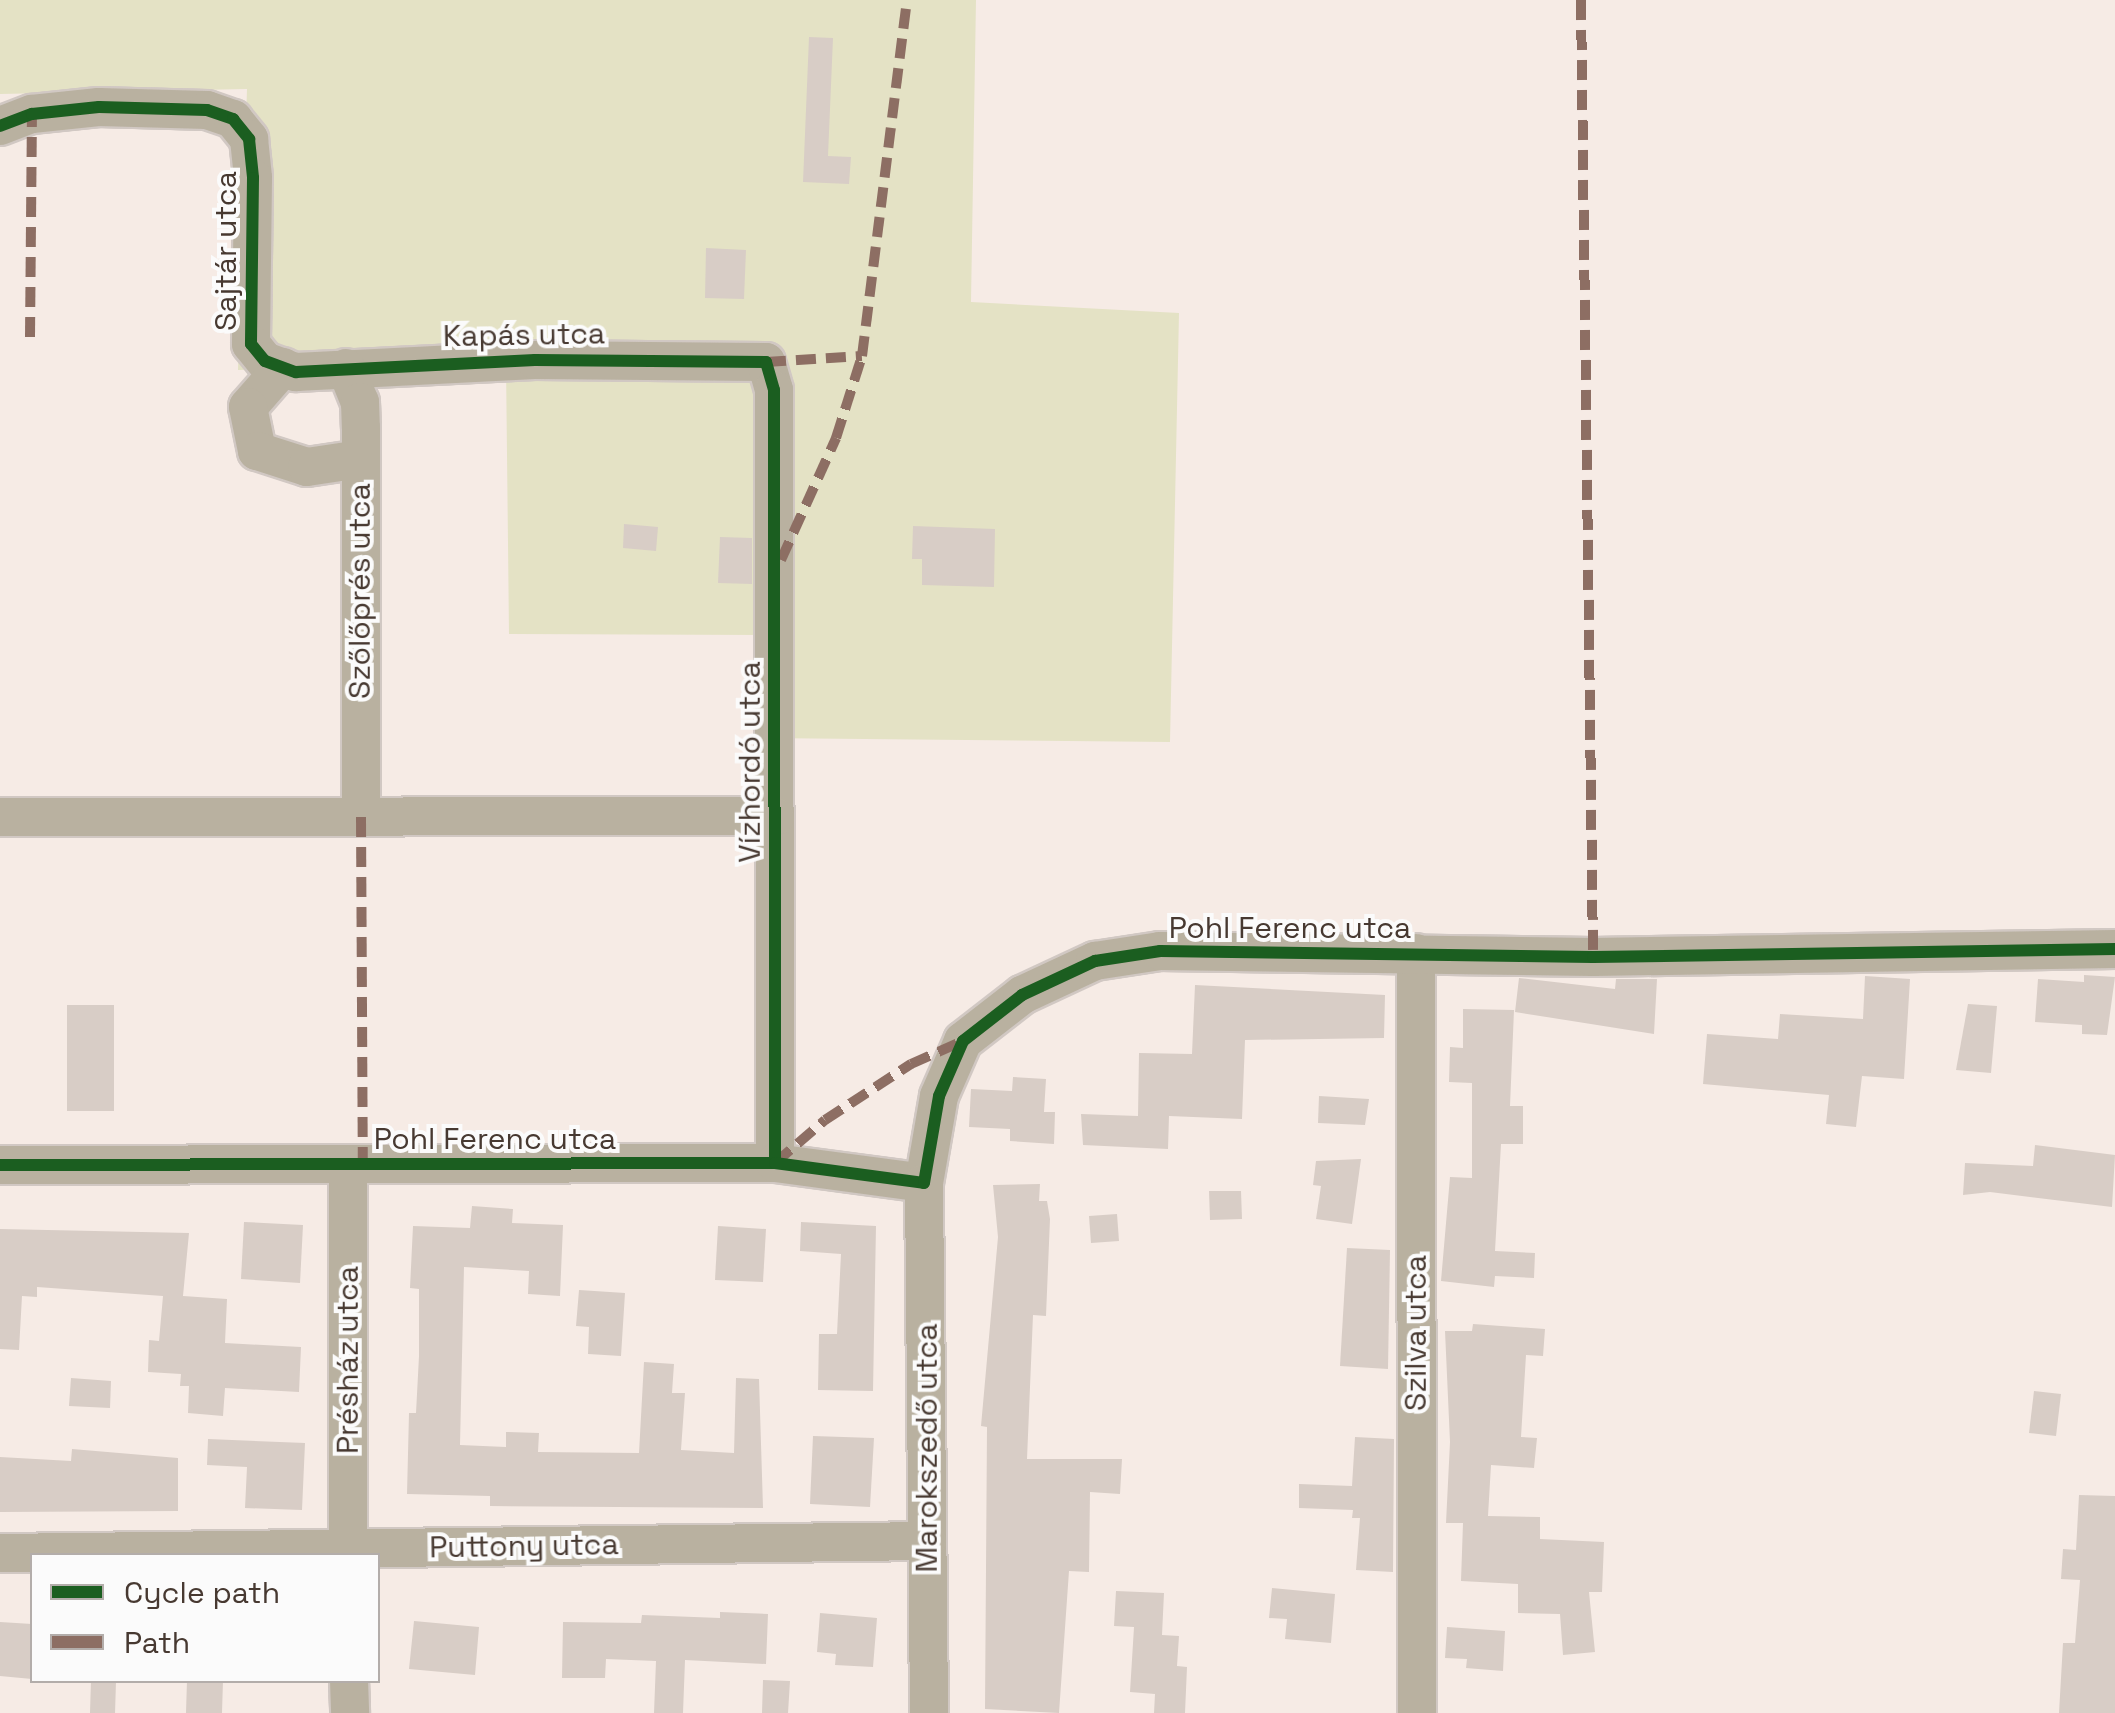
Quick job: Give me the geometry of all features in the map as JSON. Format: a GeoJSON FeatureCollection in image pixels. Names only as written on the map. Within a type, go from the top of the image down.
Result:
{"type":"FeatureCollection","features":[{"type":"Feature","properties":{"kind":"street","name":"Sajtár utca"},"geometry":{"type":"LineString","coordinates":[[0,126],[32,114],[100,107],[207,110],[233,119],[249,139],[251,344],[265,362],[283,368]]}},
{"type":"Feature","properties":{"kind":"street","name":"Kapás utca"},"geometry":{"type":"LineString","coordinates":[[283,368],[607,358],[766,362]]}},
{"type":"Feature","properties":{"kind":"street","name":"Vízhordó utca"},"geometry":{"type":"LineString","coordinates":[[766,362],[774,390],[776,1163]]}},
{"type":"Feature","properties":{"kind":"street"},"geometry":{"type":"LineString","coordinates":[[283,368],[248,407],[257,451],[307,467],[360,459]]}},
{"type":"Feature","properties":{"kind":"street","name":"Szőlőprés utca"},"geometry":{"type":"LineString","coordinates":[[346,368],[360,402],[361,817]]}},
{"type":"Feature","properties":{"kind":"street"},"geometry":{"type":"LineString","coordinates":[[0,817],[775,816]]}},
{"type":"Feature","properties":{"kind":"street","name":"Pohl Ferenc utca"},"geometry":{"type":"LineString","coordinates":[[0,1164],[776,1163],[924,1183],[939,1096],[963,1041],[1022,996],[1095,961],[1160,952],[2115,949]]}},
{"type":"Feature","properties":{"kind":"street","name":"Szilva utca"},"geometry":{"type":"LineString","coordinates":[[1416,953],[1417,1713]]}},
{"type":"Feature","properties":{"kind":"street","name":"Présház utca"},"geometry":{"type":"LineString","coordinates":[[348,1164],[348,1552]]}},
{"type":"Feature","properties":{"kind":"street","name":"Marokszedő utca"},"geometry":{"type":"LineString","coordinates":[[924,1183],[929,1713]]}},
{"type":"Feature","properties":{"kind":"street","name":"Puttony utca"},"geometry":{"type":"LineString","coordinates":[[0,1553],[348,1552],[928,1541]]}},
{"type":"Feature","properties":{"kind":"street"},"geometry":{"type":"LineString","coordinates":[[349,1683],[350,1713]]}},
{"type":"Feature","properties":{"kind":"shaded area"},"geometry":{"type":"Polygon","coordinates":[[[0,0],[976,0],[971,302],[1179,313],[1170,742],[760,738],[767,635],[509,634],[506,364],[238,370],[247,89],[0,94],[0,0]]]}},
{"type":"Feature","properties":{"kind":"building"},"geometry":{"type":"Polygon","coordinates":[[[809,37],[833,38],[828,156],[851,157],[849,184],[803,182],[809,37]]]}},
{"type":"Feature","properties":{"kind":"building"},"geometry":{"type":"Polygon","coordinates":[[[706,248],[746,250],[744,299],[705,298],[706,248]]]}},
{"type":"Feature","properties":{"kind":"building"},"geometry":{"type":"Polygon","coordinates":[[[624,524],[658,527],[656,551],[623,548],[624,524]]]}},
{"type":"Feature","properties":{"kind":"building"},"geometry":{"type":"Polygon","coordinates":[[[913,526],[995,529],[994,587],[922,585],[922,559],[912,559],[913,526]]]}},
{"type":"Feature","properties":{"kind":"building"},"geometry":{"type":"Polygon","coordinates":[[[720,537],[752,538],[752,584],[718,583],[720,537]]]}},
{"type":"Feature","properties":{"kind":"building"},"geometry":{"type":"Polygon","coordinates":[[[2084,975],[2115,977],[2107,1035],[2082,1034],[2082,1025],[2035,1022],[2038,979],[2084,982],[2084,975]]]}},
{"type":"Feature","properties":{"kind":"building"},"geometry":{"type":"Polygon","coordinates":[[[1865,976],[1910,979],[1904,1079],[1862,1076],[1856,1127],[1826,1124],[1829,1095],[1703,1084],[1707,1034],[1778,1039],[1780,1014],[1863,1019],[1865,976]]]}},
{"type":"Feature","properties":{"kind":"building"},"geometry":{"type":"Polygon","coordinates":[[[1519,978],[1615,989],[1616,979],[1657,979],[1654,1034],[1515,1012],[1519,978]]]}},
{"type":"Feature","properties":{"kind":"building"},"geometry":{"type":"Polygon","coordinates":[[[1195,985],[1385,995],[1384,1038],[1245,1040],[1242,1119],[1169,1116],[1168,1149],[1083,1145],[1081,1114],[1138,1116],[1139,1053],[1192,1054],[1195,985]]]}},
{"type":"Feature","properties":{"kind":"building"},"geometry":{"type":"Polygon","coordinates":[[[1968,1004],[1997,1006],[1991,1073],[1956,1070],[1968,1004]]]}},
{"type":"Feature","properties":{"kind":"building"},"geometry":{"type":"Polygon","coordinates":[[[67,1005],[114,1005],[114,1111],[67,1111],[67,1005]]]}},
{"type":"Feature","properties":{"kind":"building"},"geometry":{"type":"Polygon","coordinates":[[[1463,1009],[1514,1010],[1510,1106],[1523,1106],[1523,1144],[1501,1144],[1495,1251],[1535,1253],[1534,1278],[1495,1276],[1494,1287],[1441,1281],[1450,1177],[1472,1178],[1472,1083],[1449,1082],[1450,1047],[1463,1048],[1463,1009]]]}},
{"type":"Feature","properties":{"kind":"building"},"geometry":{"type":"Polygon","coordinates":[[[1013,1077],[1046,1079],[1044,1112],[1055,1112],[1054,1144],[1010,1141],[1010,1129],[969,1127],[971,1089],[1012,1091],[1013,1077]]]}},
{"type":"Feature","properties":{"kind":"building"},"geometry":{"type":"Polygon","coordinates":[[[1319,1096],[1369,1099],[1365,1125],[1318,1123],[1319,1096]]]}},
{"type":"Feature","properties":{"kind":"building"},"geometry":{"type":"Polygon","coordinates":[[[2035,1145],[2115,1155],[2112,1207],[1990,1192],[1963,1195],[1965,1163],[2033,1166],[2035,1145]]]}},
{"type":"Feature","properties":{"kind":"building"},"geometry":{"type":"Polygon","coordinates":[[[1361,1159],[1352,1224],[1316,1219],[1321,1186],[1313,1185],[1316,1161],[1361,1159]]]}},
{"type":"Feature","properties":{"kind":"building"},"geometry":{"type":"Polygon","coordinates":[[[1040,1184],[1039,1201],[1047,1201],[1050,1219],[1046,1316],[1033,1315],[1027,1459],[1122,1459],[1120,1494],[1090,1492],[1089,1572],[1069,1571],[1059,1713],[985,1709],[987,1427],[981,1426],[998,1237],[993,1185],[1040,1184]]]}},
{"type":"Feature","properties":{"kind":"building"},"geometry":{"type":"Polygon","coordinates":[[[1209,1191],[1241,1191],[1242,1219],[1210,1220],[1209,1191]]]}},
{"type":"Feature","properties":{"kind":"building"},"geometry":{"type":"Polygon","coordinates":[[[472,1206],[513,1209],[512,1223],[563,1225],[560,1296],[528,1294],[529,1271],[464,1267],[460,1445],[506,1447],[506,1432],[539,1433],[538,1452],[639,1453],[644,1362],[674,1364],[672,1393],[685,1393],[681,1450],[734,1453],[736,1378],[759,1379],[763,1508],[490,1506],[490,1496],[407,1494],[409,1413],[416,1413],[419,1356],[419,1289],[410,1288],[413,1226],[470,1228],[472,1206]]]}},
{"type":"Feature","properties":{"kind":"building"},"geometry":{"type":"Polygon","coordinates":[[[1117,1214],[1119,1241],[1091,1243],[1089,1216],[1117,1214]]]}},
{"type":"Feature","properties":{"kind":"building"},"geometry":{"type":"Polygon","coordinates":[[[244,1222],[303,1225],[300,1283],[241,1279],[244,1222]]]}},
{"type":"Feature","properties":{"kind":"building"},"geometry":{"type":"Polygon","coordinates":[[[801,1222],[876,1226],[873,1391],[818,1390],[819,1334],[837,1334],[841,1254],[800,1251],[801,1222]]]}},
{"type":"Feature","properties":{"kind":"building"},"geometry":{"type":"Polygon","coordinates":[[[718,1226],[766,1229],[763,1282],[715,1280],[718,1226]]]}},
{"type":"Feature","properties":{"kind":"building"},"geometry":{"type":"Polygon","coordinates":[[[0,1229],[189,1233],[183,1296],[227,1299],[225,1343],[301,1347],[299,1392],[225,1388],[223,1416],[188,1413],[189,1386],[180,1386],[181,1374],[148,1372],[149,1340],[159,1341],[163,1296],[37,1287],[37,1297],[22,1296],[19,1350],[0,1349],[0,1229]]]}},
{"type":"Feature","properties":{"kind":"building"},"geometry":{"type":"Polygon","coordinates":[[[1347,1248],[1390,1250],[1388,1369],[1340,1366],[1347,1248]]]}},
{"type":"Feature","properties":{"kind":"building"},"geometry":{"type":"Polygon","coordinates":[[[579,1290],[625,1293],[621,1356],[588,1354],[589,1327],[576,1326],[579,1290]]]}},
{"type":"Feature","properties":{"kind":"building"},"geometry":{"type":"Polygon","coordinates":[[[1473,1324],[1545,1329],[1543,1356],[1526,1355],[1521,1437],[1537,1438],[1534,1468],[1491,1465],[1488,1516],[1540,1517],[1540,1539],[1604,1542],[1602,1592],[1589,1592],[1595,1652],[1563,1655],[1560,1614],[1518,1613],[1518,1584],[1461,1581],[1463,1523],[1446,1523],[1450,1442],[1445,1331],[1472,1331],[1473,1324]]]}},
{"type":"Feature","properties":{"kind":"building"},"geometry":{"type":"Polygon","coordinates":[[[71,1378],[111,1381],[110,1408],[69,1406],[71,1378]]]}},
{"type":"Feature","properties":{"kind":"building"},"geometry":{"type":"Polygon","coordinates":[[[2034,1391],[2061,1394],[2056,1436],[2029,1433],[2034,1391]]]}},
{"type":"Feature","properties":{"kind":"building"},"geometry":{"type":"Polygon","coordinates":[[[813,1436],[874,1438],[870,1507],[810,1504],[813,1436]]]}},
{"type":"Feature","properties":{"kind":"building"},"geometry":{"type":"Polygon","coordinates":[[[1355,1437],[1394,1439],[1393,1572],[1356,1570],[1360,1518],[1352,1518],[1353,1510],[1299,1508],[1299,1484],[1352,1486],[1355,1437]]]}},
{"type":"Feature","properties":{"kind":"building"},"geometry":{"type":"Polygon","coordinates":[[[208,1439],[305,1443],[302,1510],[245,1508],[247,1467],[207,1465],[208,1439]]]}},
{"type":"Feature","properties":{"kind":"building"},"geometry":{"type":"Polygon","coordinates":[[[72,1449],[178,1458],[178,1511],[0,1512],[0,1457],[71,1461],[72,1449]]]}},
{"type":"Feature","properties":{"kind":"building"},"geometry":{"type":"Polygon","coordinates":[[[2079,1495],[2115,1496],[2115,1713],[2059,1713],[2063,1643],[2075,1643],[2080,1580],[2061,1579],[2063,1549],[2076,1550],[2079,1495]]]}},
{"type":"Feature","properties":{"kind":"building"},"geometry":{"type":"Polygon","coordinates":[[[1272,1588],[1335,1594],[1331,1643],[1285,1639],[1287,1619],[1269,1618],[1272,1588]]]}},
{"type":"Feature","properties":{"kind":"building"},"geometry":{"type":"Polygon","coordinates":[[[1116,1591],[1164,1593],[1162,1635],[1179,1636],[1177,1666],[1187,1667],[1185,1713],[1154,1713],[1155,1694],[1130,1692],[1134,1627],[1114,1626],[1116,1591]]]}},
{"type":"Feature","properties":{"kind":"building"},"geometry":{"type":"Polygon","coordinates":[[[720,1612],[768,1614],[766,1664],[685,1660],[683,1713],[654,1713],[656,1661],[606,1659],[605,1678],[562,1678],[563,1622],[641,1623],[642,1615],[720,1618],[720,1612]]]}},
{"type":"Feature","properties":{"kind":"building"},"geometry":{"type":"Polygon","coordinates":[[[820,1613],[877,1618],[873,1667],[835,1665],[836,1654],[817,1652],[820,1613]]]}},
{"type":"Feature","properties":{"kind":"building"},"geometry":{"type":"Polygon","coordinates":[[[414,1621],[479,1627],[475,1675],[409,1669],[414,1621]]]}},
{"type":"Feature","properties":{"kind":"building"},"geometry":{"type":"Polygon","coordinates":[[[0,1622],[30,1624],[30,1679],[0,1676],[0,1622]]]}},
{"type":"Feature","properties":{"kind":"building"},"geometry":{"type":"Polygon","coordinates":[[[1447,1627],[1505,1631],[1503,1671],[1466,1668],[1467,1659],[1445,1658],[1447,1627]]]}},
{"type":"Feature","properties":{"kind":"building"},"geometry":{"type":"Polygon","coordinates":[[[763,1680],[790,1681],[788,1713],[762,1713],[763,1680]]]}},
{"type":"Feature","properties":{"kind":"building"},"geometry":{"type":"Polygon","coordinates":[[[91,1683],[116,1683],[115,1713],[90,1713],[91,1683]]]}},
{"type":"Feature","properties":{"kind":"building"},"geometry":{"type":"Polygon","coordinates":[[[187,1683],[223,1683],[222,1713],[186,1713],[187,1683]]]}},
{"type":"Feature","properties":{"kind":"marked path"},"geometry":{"type":"LineString","coordinates":[[766,362],[862,356],[907,0]]}},
{"type":"Feature","properties":{"kind":"marked path"},"geometry":{"type":"LineString","coordinates":[[1581,0],[1593,957]]}},
{"type":"Feature","properties":{"kind":"marked path"},"geometry":{"type":"LineString","coordinates":[[30,337],[32,114]]}},
{"type":"Feature","properties":{"kind":"marked path"},"geometry":{"type":"LineString","coordinates":[[781,560],[836,438],[862,356]]}},
{"type":"Feature","properties":{"kind":"marked path"},"geometry":{"type":"LineString","coordinates":[[361,817],[363,1164]]}},
{"type":"Feature","properties":{"kind":"marked path"},"geometry":{"type":"LineString","coordinates":[[775,1163],[825,1120],[911,1064],[963,1041]]}},
{"type":"Feature","properties":{"kind":"cycle path"},"geometry":{"type":"LineString","coordinates":[[0,126],[32,114],[99,107],[207,110],[233,119],[249,139],[253,178],[251,344],[265,361],[296,372],[535,360],[766,362],[774,390],[775,1163]]}},
{"type":"Feature","properties":{"kind":"cycle path"},"geometry":{"type":"LineString","coordinates":[[0,1165],[775,1163],[924,1183],[939,1096],[963,1041],[1022,995],[1095,961],[1160,951],[1593,957],[2115,949]]}}]}
